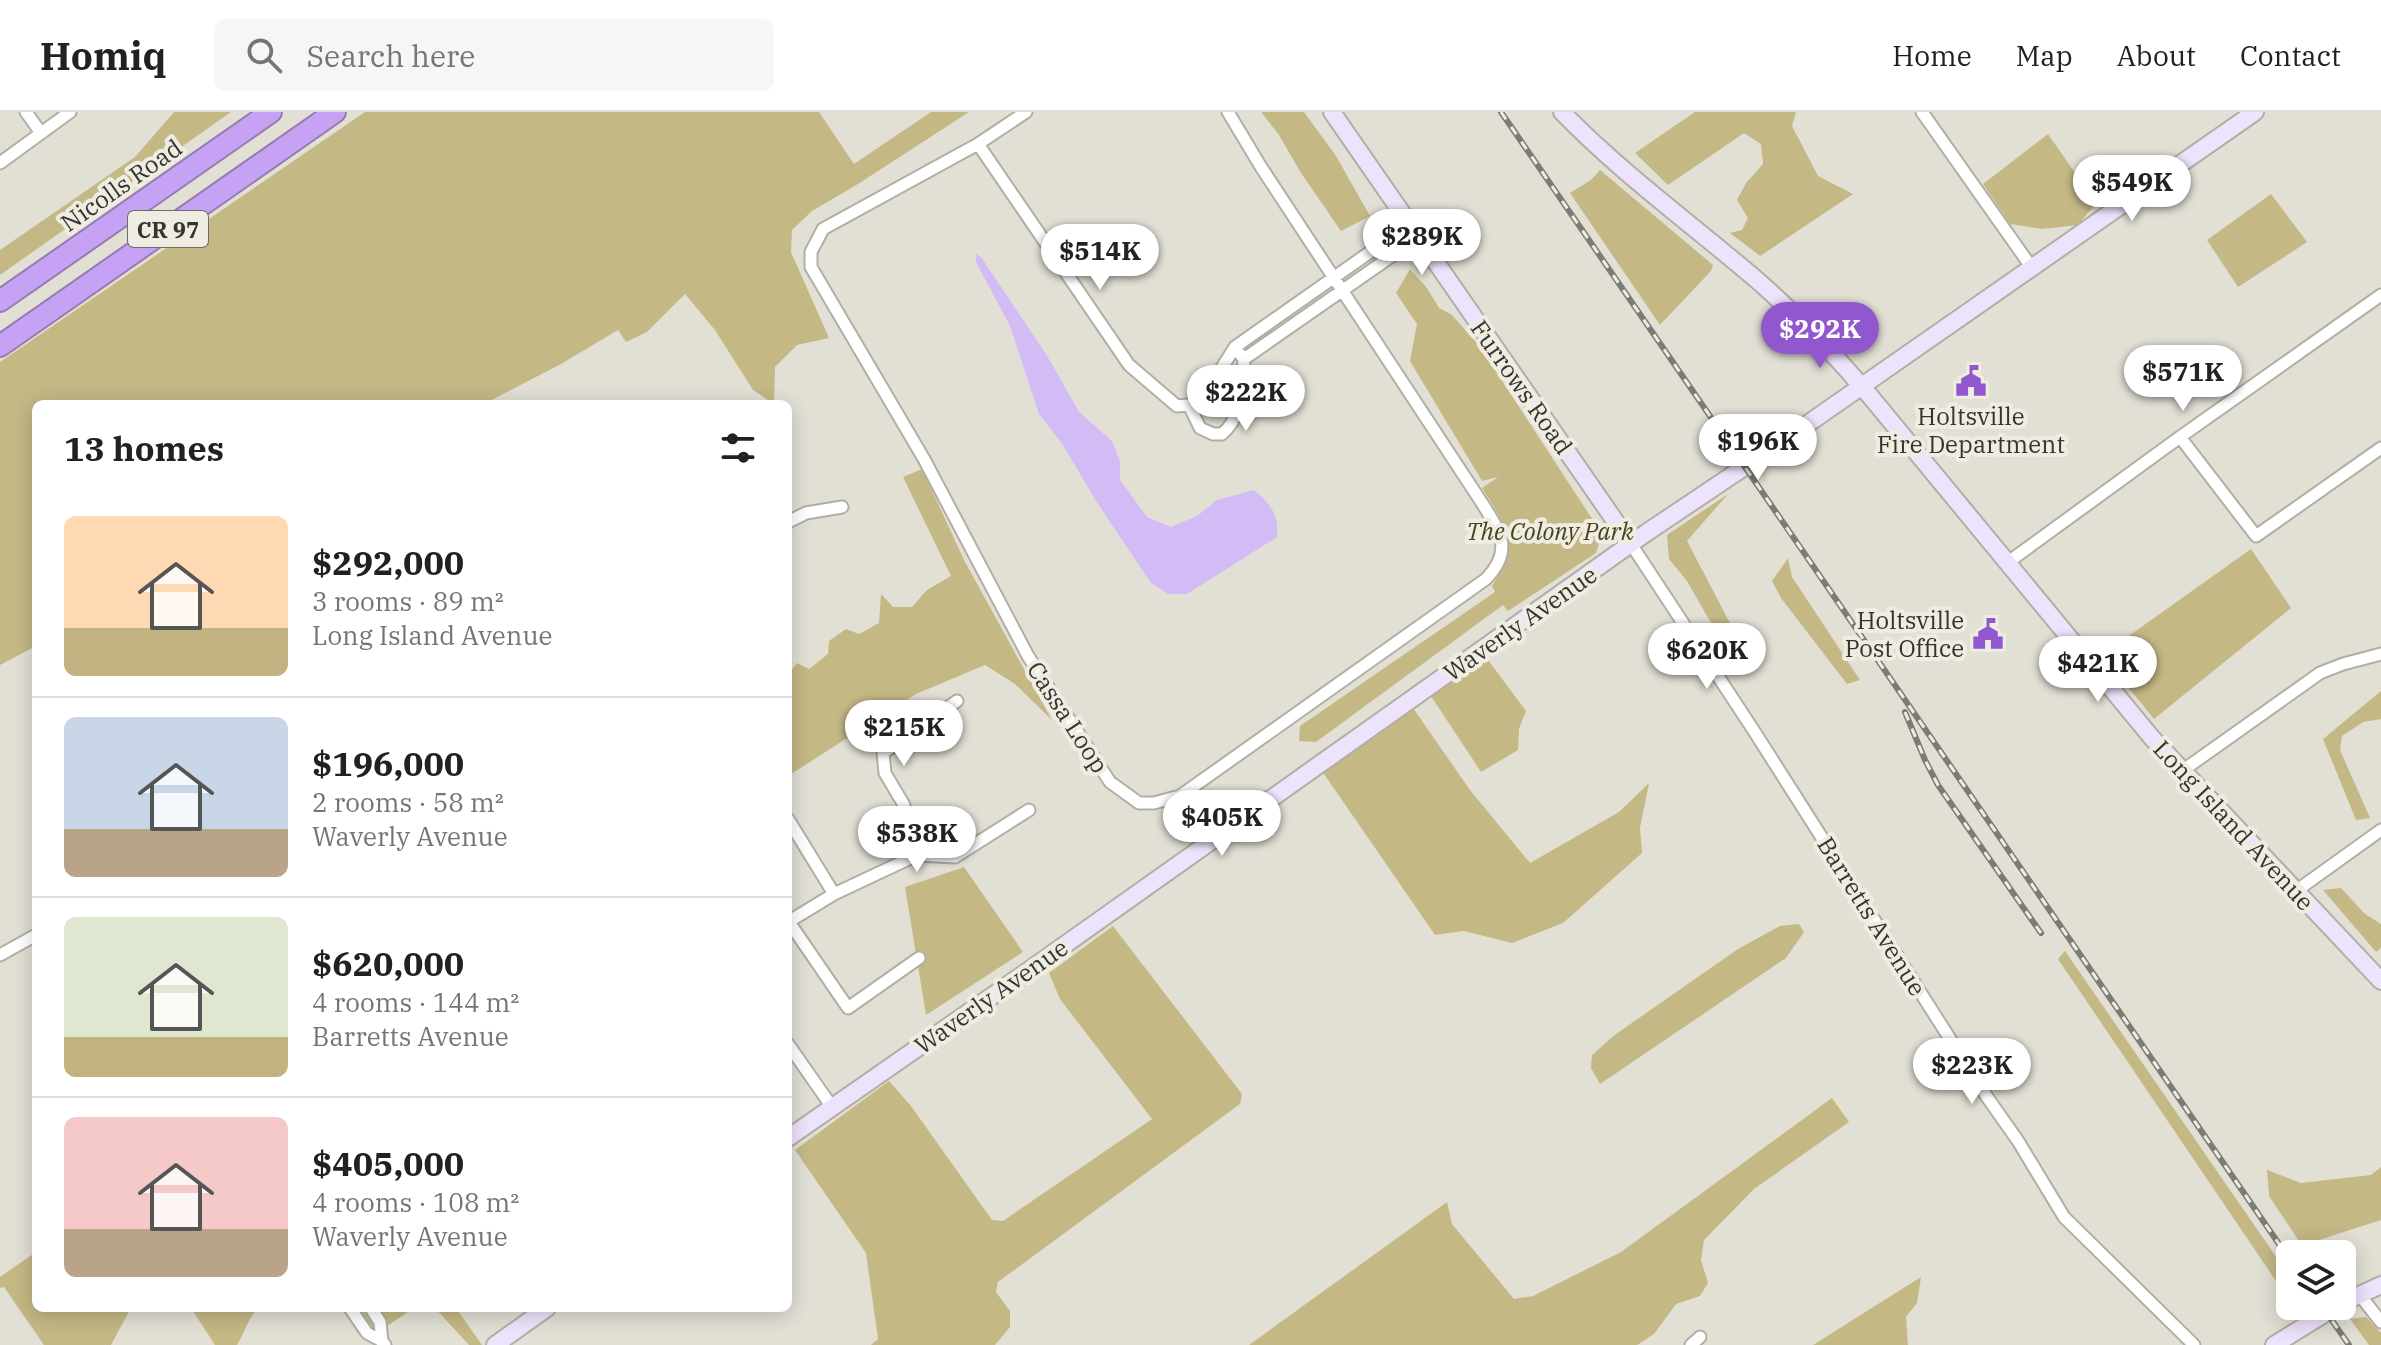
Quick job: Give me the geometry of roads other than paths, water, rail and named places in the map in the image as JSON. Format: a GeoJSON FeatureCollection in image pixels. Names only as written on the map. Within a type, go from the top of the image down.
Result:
{"type":"FeatureCollection","features":[{"type":"Feature","properties":{"kind":"highway","name":"Nicolls Road"},"geometry":{"type":"LineString","coordinates":[[0,301],[271,112]]}},
{"type":"Feature","properties":{"kind":"highway","name":"CR 97"},"geometry":{"type":"LineString","coordinates":[[0,346],[335,112]]}},
{"type":"Feature","properties":{"kind":"street"},"geometry":{"type":"LineString","coordinates":[[26,112],[41,133]]}},
{"type":"Feature","properties":{"kind":"street"},"geometry":{"type":"LineString","coordinates":[[0,163],[70,112]]}},
{"type":"Feature","properties":{"kind":"street","name":"Cassa Loop"},"geometry":{"type":"LineString","coordinates":[[1026,112],[978,144],[823,229],[811,252],[811,267],[924,459],[1028,656],[1110,782],[1139,803],[1154,803],[1180,796],[1486,579],[1502,555],[1501,534],[1495,523],[1228,112]]}},
{"type":"Feature","properties":{"kind":"street","name":"Furrows Road"},"geometry":{"type":"LineString","coordinates":[[1332,112],[1631,544]]}},
{"type":"Feature","properties":{"kind":"street","name":"Long Island Avenue"},"geometry":{"type":"LineString","coordinates":[[1562,112],[1610,159],[1768,290],[1827,348],[1861,385],[2128,710],[2381,981]]}},
{"type":"Feature","properties":{"kind":"street"},"geometry":{"type":"LineString","coordinates":[[1922,112],[2032,268]]}},
{"type":"Feature","properties":{"kind":"street","name":"Waverly Avenue"},"geometry":{"type":"LineString","coordinates":[[792,1135],[1631,544],[2255,112]]}},
{"type":"Feature","properties":{"kind":"street"},"geometry":{"type":"LineString","coordinates":[[978,144],[1129,365],[1177,406],[1189,405],[1206,393],[1235,347],[1334,277],[1414,231]]}},
{"type":"Feature","properties":{"kind":"street"},"geometry":{"type":"LineString","coordinates":[[1244,359],[1343,290],[1414,231]]}},
{"type":"Feature","properties":{"kind":"street"},"geometry":{"type":"LineString","coordinates":[[2007,563],[2381,295]]}},
{"type":"Feature","properties":{"kind":"street"},"geometry":{"type":"LineString","coordinates":[[1189,405],[1200,428],[1213,434],[1222,434],[1229,428],[1240,404],[1244,359],[1235,347]]}},
{"type":"Feature","properties":{"kind":"street"},"geometry":{"type":"LineString","coordinates":[[2180,437],[2256,536],[2381,448]]}},
{"type":"Feature","properties":{"kind":"street"},"geometry":{"type":"LineString","coordinates":[[792,520],[806,513],[842,507]]}},
{"type":"Feature","properties":{"kind":"street","name":"Barretts Avenue"},"geometry":{"type":"LineString","coordinates":[[1631,544],[2018,1141],[2064,1217],[2194,1345]]}},
{"type":"Feature","properties":{"kind":"street"},"geometry":{"type":"LineString","coordinates":[[2182,771],[2320,673],[2381,654]]}},
{"type":"Feature","properties":{"kind":"street"},"geometry":{"type":"LineString","coordinates":[[917,855],[908,831],[904,805],[885,773],[883,753],[957,701]]}},
{"type":"Feature","properties":{"kind":"street"},"geometry":{"type":"LineString","coordinates":[[792,920],[834,894],[917,855],[955,857],[1029,810]]}},
{"type":"Feature","properties":{"kind":"street"},"geometry":{"type":"LineString","coordinates":[[792,826],[834,894]]}},
{"type":"Feature","properties":{"kind":"street"},"geometry":{"type":"LineString","coordinates":[[2296,891],[2381,830]]}},
{"type":"Feature","properties":{"kind":"street"},"geometry":{"type":"LineString","coordinates":[[792,928],[848,1008],[919,958]]}},
{"type":"Feature","properties":{"kind":"street"},"geometry":{"type":"LineString","coordinates":[[0,955],[32,937]]}},
{"type":"Feature","properties":{"kind":"street"},"geometry":{"type":"LineString","coordinates":[[792,1050],[832,1107]]}},
{"type":"Feature","properties":{"kind":"street"},"geometry":{"type":"LineString","coordinates":[[2356,1296],[2381,1285]]}},
{"type":"Feature","properties":{"kind":"street"},"geometry":{"type":"LineString","coordinates":[[2359,1294],[2381,1322]]}},
{"type":"Feature","properties":{"kind":"street"},"geometry":{"type":"LineString","coordinates":[[353,1312],[367,1333],[384,1343]]}},
{"type":"Feature","properties":{"kind":"street"},"geometry":{"type":"LineString","coordinates":[[374,1312],[380,1322],[384,1343]]}},
{"type":"Feature","properties":{"kind":"street"},"geometry":{"type":"LineString","coordinates":[[495,1345],[541,1312]]}},
{"type":"Feature","properties":{"kind":"street"},"geometry":{"type":"LineString","coordinates":[[2274,1345],[2315,1320]]}},
{"type":"Feature","properties":{"kind":"railway"},"geometry":{"type":"LineString","coordinates":[[1501,112],[2276,1240]]}},
{"type":"Feature","properties":{"kind":"railway"},"geometry":{"type":"LineString","coordinates":[[1905,712],[1938,785],[2041,933]]}},
{"type":"Feature","properties":{"kind":"railway"},"geometry":{"type":"LineString","coordinates":[[2332,1320],[2349,1345]]}},
{"type":"Feature","properties":{"kind":"place","name":"Holtsville Fire Department"},"geometry":{"type":"Point","coordinates":[1971,381]}},
{"type":"Feature","properties":{"kind":"place","name":"Holtsville Post Office"},"geometry":{"type":"Point","coordinates":[1988,634]}},
{"type":"Feature","properties":{"kind":"park label","name":"The Colony Park"},"geometry":{"type":"Point","coordinates":[1550,531]}}]}
